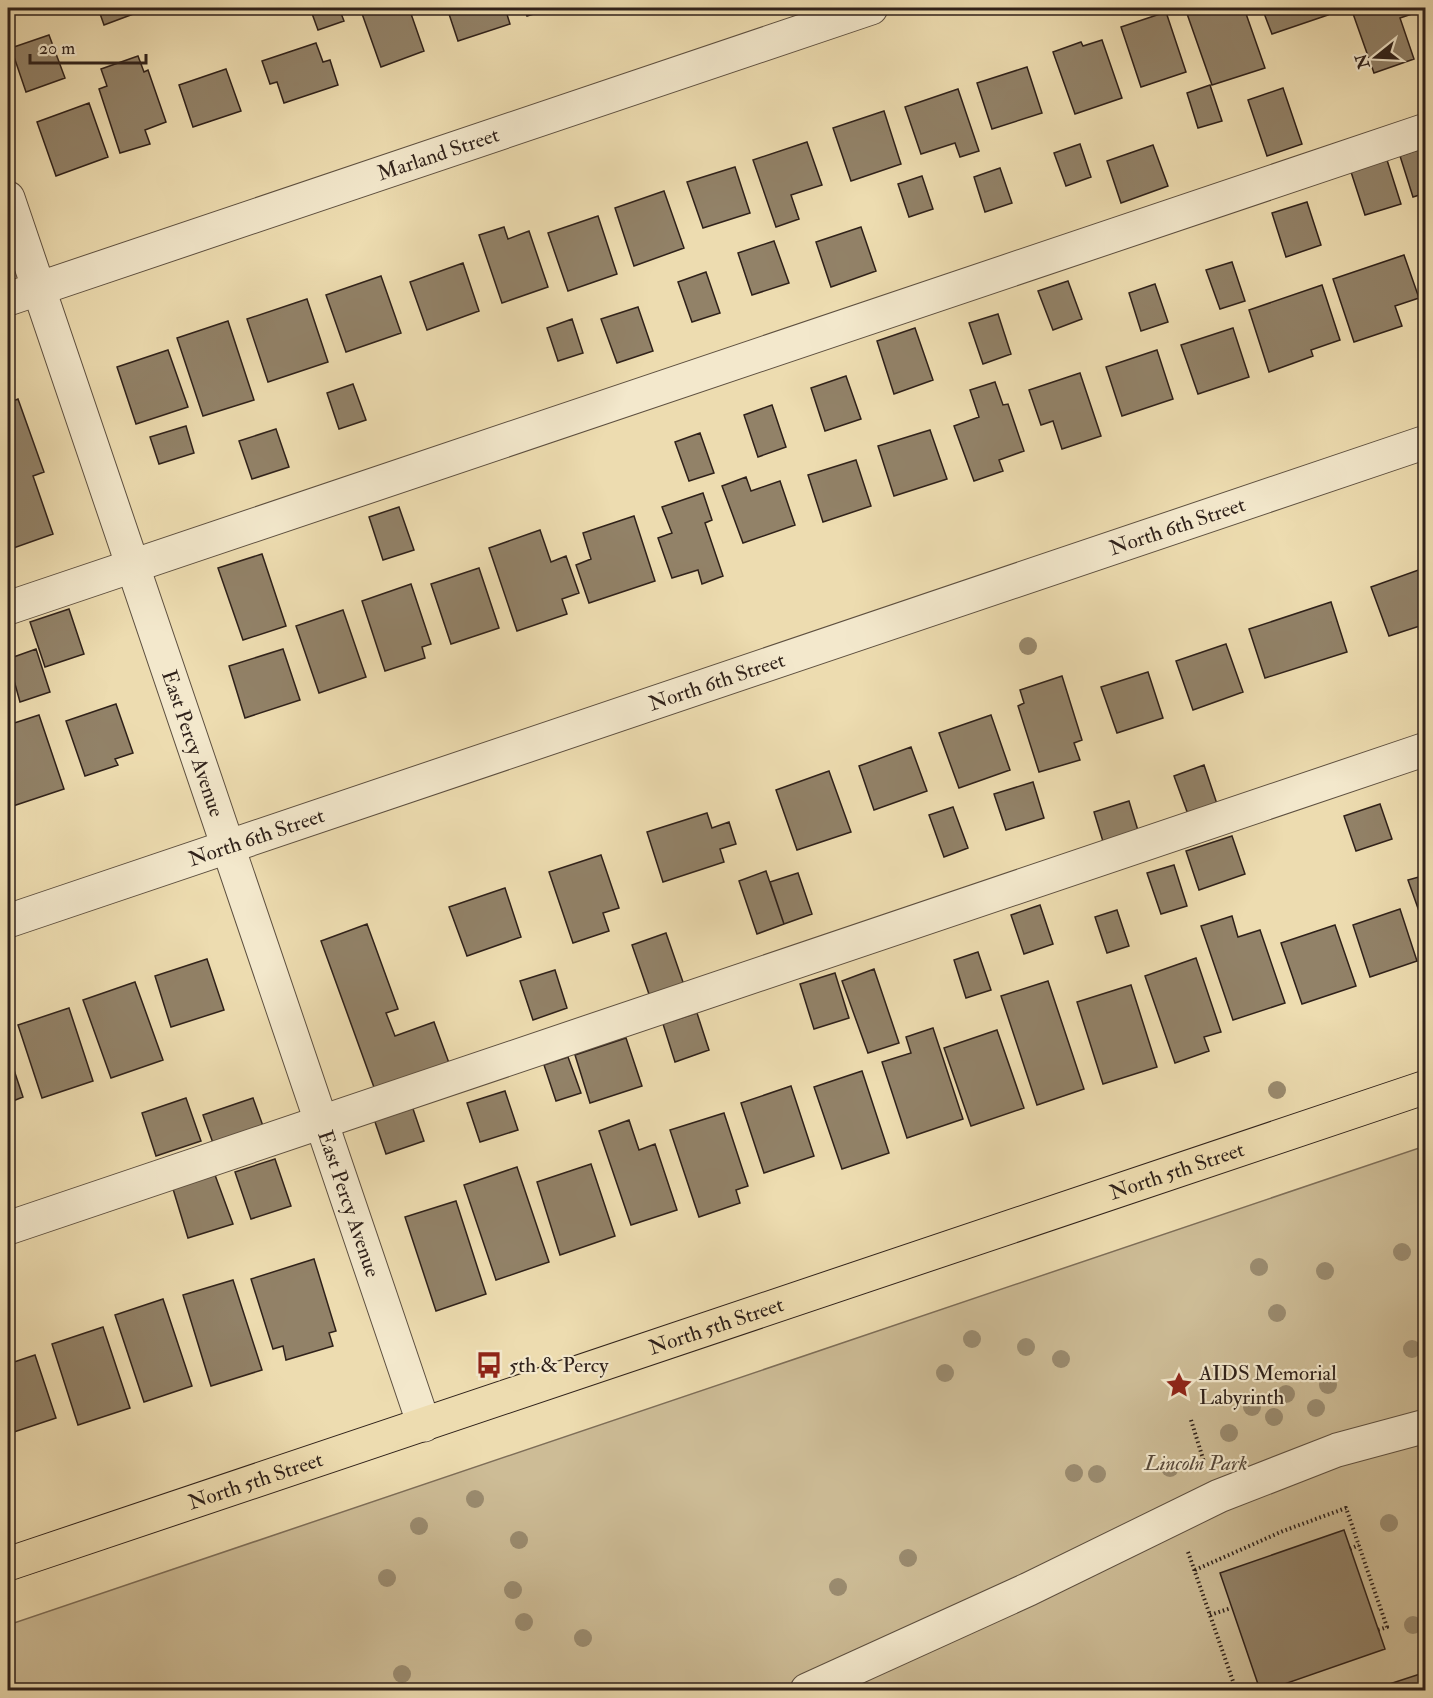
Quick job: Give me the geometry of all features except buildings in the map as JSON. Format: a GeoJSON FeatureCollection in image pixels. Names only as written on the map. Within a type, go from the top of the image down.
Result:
{"type":"FeatureCollection","features":[{"type":"Feature","properties":{"kind":"main road","name":"North 5th Street"},"geometry":{"type":"LineString","coordinates":[[8,1564],[1425,1087]]}},
{"type":"Feature","properties":{"kind":"street","name":"Marland Street"},"geometry":{"type":"LineString","coordinates":[[8,299],[871,8]]}},
{"type":"Feature","properties":{"kind":"street"},"geometry":{"type":"LineString","coordinates":[[8,608],[1425,130]]}},
{"type":"Feature","properties":{"kind":"street","name":"East Percy Avenue"},"geometry":{"type":"LineString","coordinates":[[8,198],[424,1425]]}},
{"type":"Feature","properties":{"kind":"street","name":"North 6th Street"},"geometry":{"type":"LineString","coordinates":[[8,921],[1425,442]]}},
{"type":"Feature","properties":{"kind":"street"},"geometry":{"type":"LineString","coordinates":[[8,1228],[1425,749]]}},
{"type":"Feature","properties":{"kind":"street"},"geometry":{"type":"LineString","coordinates":[[807,1690],[1029,1589],[1219,1497],[1338,1450],[1425,1426]]}},
{"type":"Feature","properties":{"kind":"path"},"geometry":{"type":"LineString","coordinates":[[1191,1420],[1206,1469]]}},
{"type":"Feature","properties":{"kind":"path"},"geometry":{"type":"LineString","coordinates":[[1195,1570],[1283,1531],[1346,1508],[1388,1627],[1378,1630]]}},
{"type":"Feature","properties":{"kind":"path"},"geometry":{"type":"LineString","coordinates":[[1350,1549],[1359,1545]]}},
{"type":"Feature","properties":{"kind":"path"},"geometry":{"type":"LineString","coordinates":[[1187,1549],[1236,1690]]}},
{"type":"Feature","properties":{"kind":"path"},"geometry":{"type":"LineString","coordinates":[[1210,1615],[1231,1608]]}},
{"type":"Feature","properties":{"kind":"green space","name":"Lincoln Park"},"geometry":{"type":"Polygon","coordinates":[[[1425,1146],[1425,1690],[8,1690],[8,1625],[1425,1146]]]}},
{"type":"Feature","properties":{"kind":"place","name":"5th & Percy"},"geometry":{"type":"Point","coordinates":[489,1365]}},
{"type":"Feature","properties":{"kind":"place","name":"AIDS Memorial Labyrinth"},"geometry":{"type":"Point","coordinates":[1179,1385]}}]}
